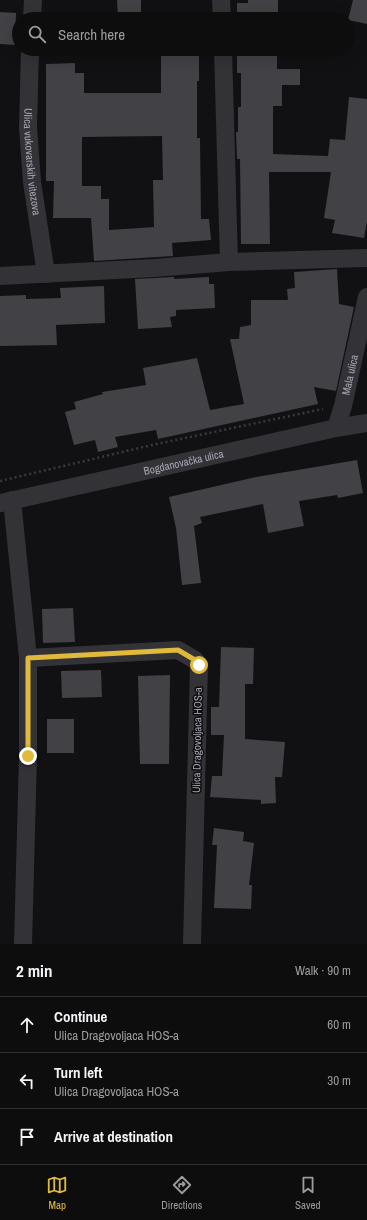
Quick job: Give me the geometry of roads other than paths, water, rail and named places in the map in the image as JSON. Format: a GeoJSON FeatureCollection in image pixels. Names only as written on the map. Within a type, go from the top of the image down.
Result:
{"type":"FeatureCollection","features":[{"type":"Feature","properties":{"kind":"street"},"geometry":{"type":"LineString","coordinates":[[32,12],[33,0]]}},
{"type":"Feature","properties":{"kind":"street"},"geometry":{"type":"LineString","coordinates":[[221,0],[222,12]]}},
{"type":"Feature","properties":{"kind":"street","name":"Ulica vukovarskih vitezova"},"geometry":{"type":"LineString","coordinates":[[30,56],[28,128],[32,182],[46,274]]}},
{"type":"Feature","properties":{"kind":"street"},"geometry":{"type":"LineString","coordinates":[[223,56],[229,262]]}},
{"type":"Feature","properties":{"kind":"street"},"geometry":{"type":"LineString","coordinates":[[0,276],[229,262],[367,258]]}},
{"type":"Feature","properties":{"kind":"street","name":"Mala ulica"},"geometry":{"type":"LineString","coordinates":[[336,428],[343,406],[367,297]]}},
{"type":"Feature","properties":{"kind":"street","name":"Bogdanovačka ulica"},"geometry":{"type":"LineString","coordinates":[[6,501],[336,428],[367,423]]}},
{"type":"Feature","properties":{"kind":"street"},"geometry":{"type":"LineString","coordinates":[[6,501],[28,658],[28,764],[23,944]]}},
{"type":"Feature","properties":{"kind":"street","name":"Ulica Dragovoljaca HOS-a"},"geometry":{"type":"LineString","coordinates":[[28,658],[178,650],[195,660],[199,665],[192,944]]}}]}
